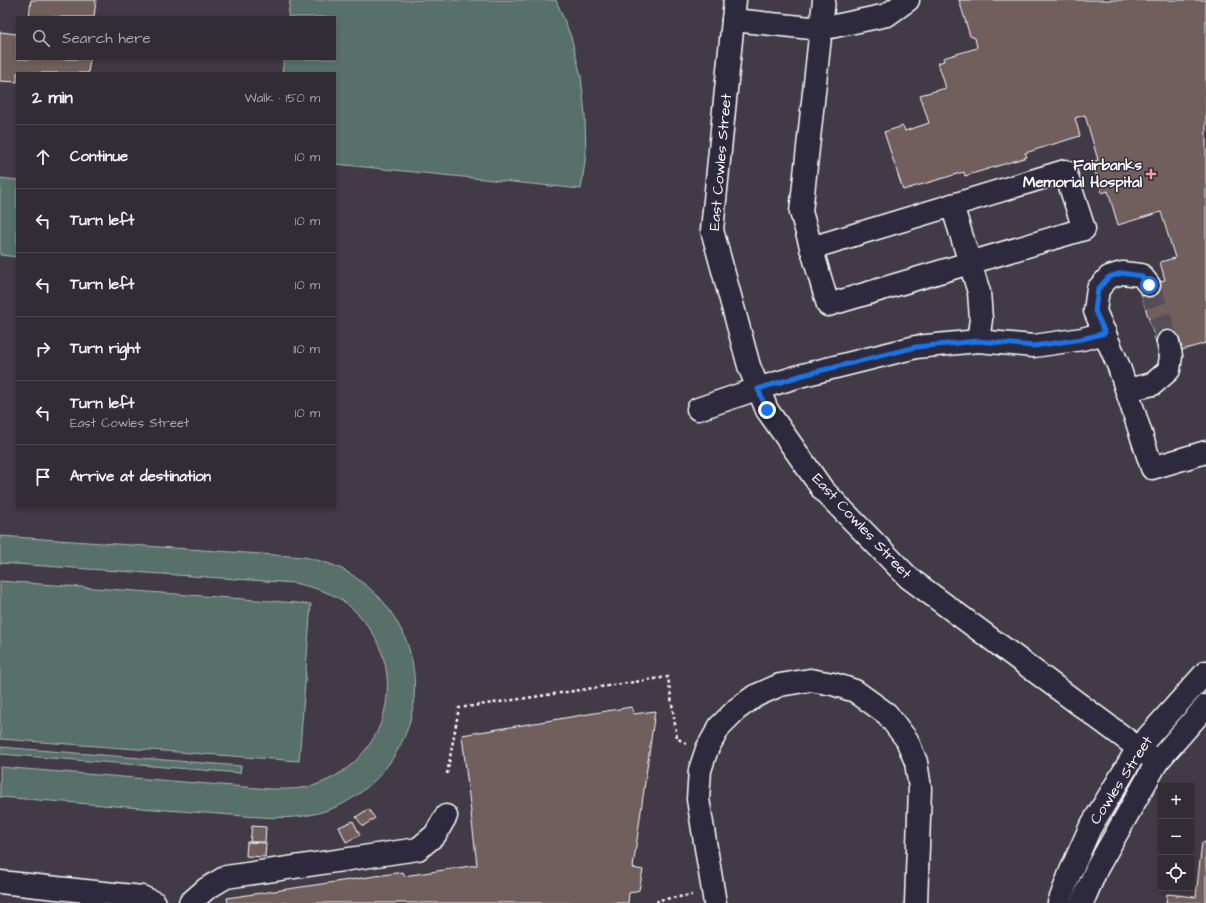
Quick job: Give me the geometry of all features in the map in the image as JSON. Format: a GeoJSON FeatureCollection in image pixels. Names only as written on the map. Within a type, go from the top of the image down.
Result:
{"type":"FeatureCollection","features":[{"type":"Feature","properties":{"kind":"street"},"geometry":{"type":"LineString","coordinates":[[811,248],[1065,171],[1084,229],[828,305],[800,212],[824,0]]}},
{"type":"Feature","properties":{"kind":"street"},"geometry":{"type":"LineString","coordinates":[[734,10],[821,29],[887,15],[908,0]]}},
{"type":"Feature","properties":{"kind":"street","name":"East Cowles Street"},"geometry":{"type":"LineString","coordinates":[[734,10],[712,230],[749,366],[767,410],[823,490],[909,578],[1157,762]]}},
{"type":"Feature","properties":{"kind":"street"},"geometry":{"type":"LineString","coordinates":[[952,205],[979,292],[981,319],[978,341]]}},
{"type":"Feature","properties":{"kind":"street"},"geometry":{"type":"LineString","coordinates":[[1149,285],[1141,276],[1122,273],[1109,277],[1098,289],[1095,311],[1119,367],[1152,468],[1206,452]]}},
{"type":"Feature","properties":{"kind":"street"},"geometry":{"type":"LineString","coordinates":[[698,409],[803,375],[916,347],[978,341],[1034,346],[1082,339],[1105,333]]}},
{"type":"Feature","properties":{"kind":"street"},"geometry":{"type":"LineString","coordinates":[[1127,390],[1153,384],[1169,370],[1171,356],[1168,342]]}},
{"type":"Feature","properties":{"kind":"street","name":"Cowles Street"},"geometry":{"type":"LineString","coordinates":[[1059,903],[1070,873],[1090,828],[1138,748],[1206,672]]}},
{"type":"Feature","properties":{"kind":"street"},"geometry":{"type":"LineString","coordinates":[[706,898],[698,799],[700,770],[707,749],[720,726],[755,696],[780,684],[810,680],[855,690],[887,714],[907,740],[916,762],[920,788],[916,903]]}},
{"type":"Feature","properties":{"kind":"street","name":"Cowles Street"},"geometry":{"type":"LineString","coordinates":[[1082,903],[1097,868],[1157,762],[1206,706]]}},
{"type":"Feature","properties":{"kind":"street"},"geometry":{"type":"LineString","coordinates":[[190,903],[206,889],[226,877],[418,849],[435,835],[446,816]]}},
{"type":"Feature","properties":{"kind":"street"},"geometry":{"type":"LineString","coordinates":[[0,882],[142,897],[155,903]]}},
{"type":"Feature","properties":{"kind":"path"},"geometry":{"type":"LineString","coordinates":[[447,774],[459,708],[668,677],[677,738],[688,745]]}},
{"type":"Feature","properties":{"kind":"path"},"geometry":{"type":"LineString","coordinates":[[657,903],[658,900],[706,898]]}},
{"type":"Feature","properties":{"kind":"green space"},"geometry":{"type":"Polygon","coordinates":[[[290,0],[556,0],[571,37],[581,76],[585,115],[586,155],[581,189],[336,164],[336,72],[282,72],[284,60],[336,60],[336,16],[288,16],[290,0]]]}},
{"type":"Feature","properties":{"kind":"green space"},"geometry":{"type":"Polygon","coordinates":[[[0,178],[16,180],[16,257],[0,255],[0,178]]]}},
{"type":"Feature","properties":{"kind":"green space"},"geometry":{"type":"Polygon","coordinates":[[[0,536],[304,557],[327,563],[349,573],[382,600],[395,618],[403,633],[410,654],[414,676],[414,697],[411,718],[404,738],[394,756],[381,774],[352,799],[328,810],[297,817],[255,817],[0,797],[0,767],[270,789],[296,789],[308,787],[321,783],[347,768],[367,748],[380,725],[387,699],[386,672],[379,646],[365,622],[343,601],[325,592],[294,583],[0,563],[0,536]]]}},
{"type":"Feature","properties":{"kind":"green space"},"geometry":{"type":"Polygon","coordinates":[[[0,581],[311,604],[299,761],[0,739],[0,581]]]}},
{"type":"Feature","properties":{"kind":"green space"},"geometry":{"type":"Polygon","coordinates":[[[0,747],[241,766],[240,773],[0,754],[0,747]]]}},
{"type":"Feature","properties":{"kind":"building"},"geometry":{"type":"Polygon","coordinates":[[[31,0],[96,0],[94,16],[29,16],[31,0]]]}},
{"type":"Feature","properties":{"kind":"building","name":"Fairbanks Memorial Hospital"},"geometry":{"type":"Polygon","coordinates":[[[959,0],[1206,0],[1206,343],[1182,350],[1179,339],[1157,345],[1139,288],[1165,280],[1160,262],[1175,258],[1161,212],[1118,225],[1108,191],[1102,193],[1092,162],[1098,160],[1085,115],[1075,118],[1080,136],[1025,153],[1027,157],[965,176],[964,172],[903,190],[884,132],[903,126],[905,131],[929,123],[920,95],[946,88],[938,63],[944,61],[943,58],[977,48],[975,38],[970,36],[959,0]]]}},
{"type":"Feature","properties":{"kind":"building"},"geometry":{"type":"Polygon","coordinates":[[[0,32],[16,34],[16,60],[90,60],[88,72],[16,72],[16,82],[0,81],[0,32]]]}},
{"type":"Feature","properties":{"kind":"building"},"geometry":{"type":"Polygon","coordinates":[[[631,707],[634,714],[655,711],[633,868],[643,870],[639,890],[629,893],[628,903],[228,903],[227,898],[403,872],[404,876],[477,865],[462,735],[631,707]]]}},
{"type":"Feature","properties":{"kind":"building"},"geometry":{"type":"Polygon","coordinates":[[[368,809],[375,818],[363,826],[356,817],[368,809]]]}},
{"type":"Feature","properties":{"kind":"building"},"geometry":{"type":"Polygon","coordinates":[[[353,821],[360,835],[346,842],[339,827],[353,821]]]}},
{"type":"Feature","properties":{"kind":"building"},"geometry":{"type":"Polygon","coordinates":[[[252,826],[266,827],[265,842],[250,842],[252,826]]]}},
{"type":"Feature","properties":{"kind":"building"},"geometry":{"type":"Polygon","coordinates":[[[247,842],[266,843],[265,857],[246,856],[247,842]]]}},
{"type":"Feature","properties":{"kind":"building"},"geometry":{"type":"Polygon","coordinates":[[[1202,842],[1206,843],[1206,903],[1166,903],[1167,894],[1196,897],[1202,842]]]}},
{"type":"Feature","properties":{"kind":"tunnel"},"geometry":{"type":"LineString","coordinates":[[1149,285],[1168,342]]}},
{"type":"Feature","properties":{"kind":"place","name":"Fairbanks Memorial Hospital"},"geometry":{"type":"Point","coordinates":[1151,174]}},
{"type":"Feature","properties":{"kind":"route"},"geometry":{"type":"LineString","coordinates":[[767,410],[758,389],[803,375],[916,347],[978,341],[1034,346],[1082,339],[1105,333],[1095,311],[1098,289],[1109,277],[1122,273],[1141,276],[1149,285]]}}]}
